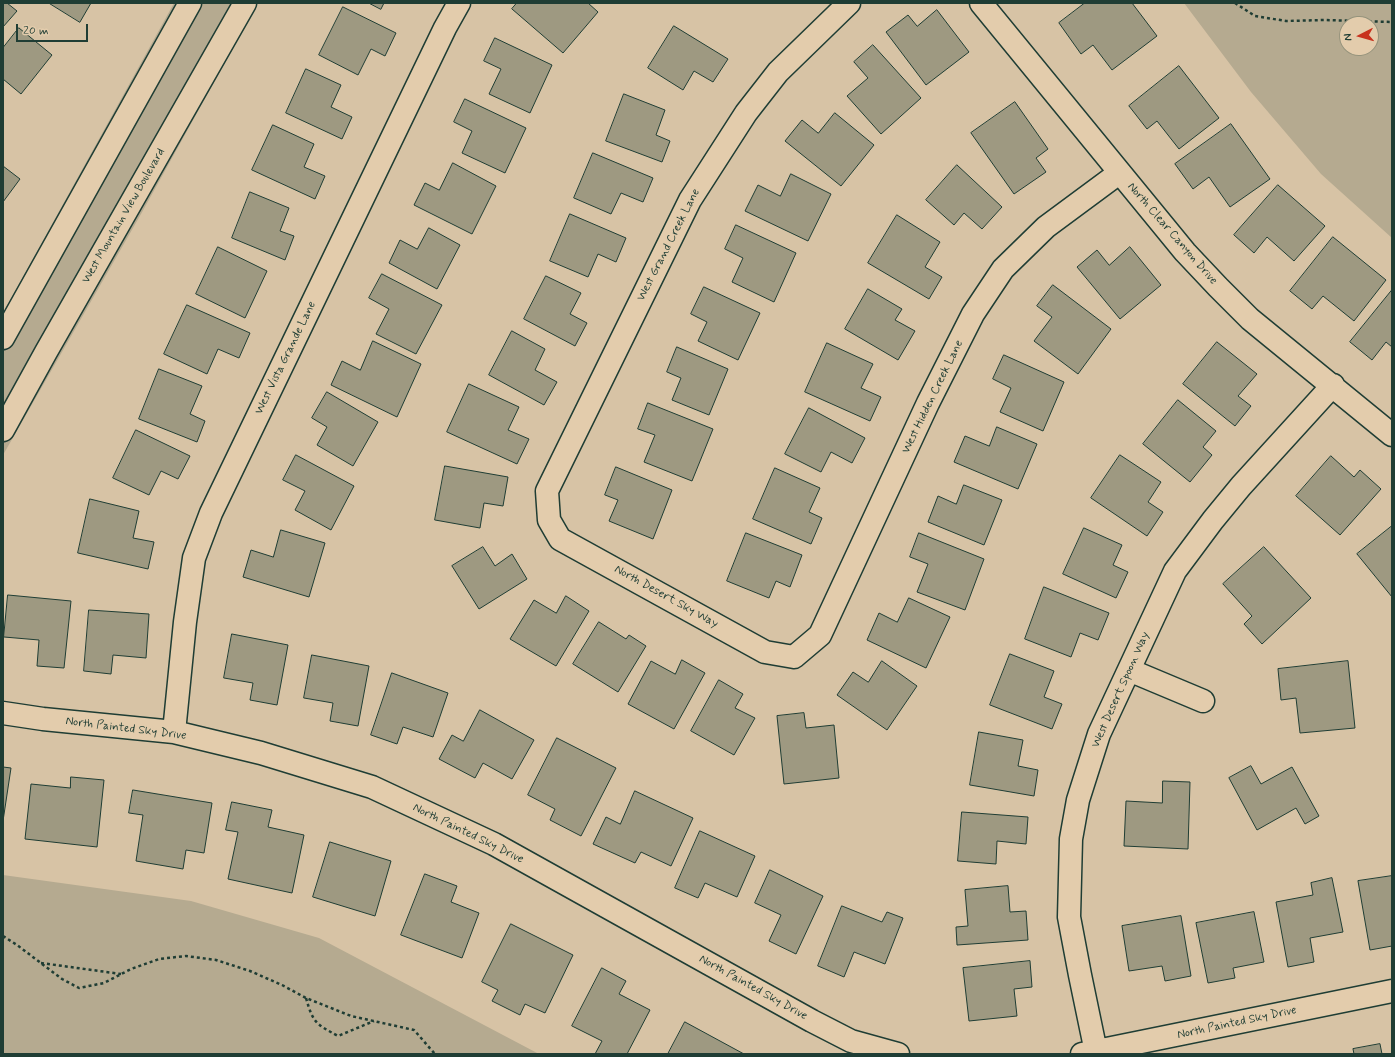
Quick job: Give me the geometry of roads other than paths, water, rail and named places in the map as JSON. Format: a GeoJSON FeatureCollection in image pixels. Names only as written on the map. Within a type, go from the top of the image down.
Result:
{"type":"FeatureCollection","features":[{"type":"Feature","properties":{"kind":"street"},"geometry":{"type":"LineString","coordinates":[[3,338],[190,3]]}},
{"type":"Feature","properties":{"kind":"street","name":"West Mountain View Boulevard"},"geometry":{"type":"LineString","coordinates":[[3,430],[245,3]]}},
{"type":"Feature","properties":{"kind":"street","name":"West Vista Grande Lane"},"geometry":{"type":"LineString","coordinates":[[174,732],[185,622],[194,558],[211,513],[445,28],[459,3]]}},
{"type":"Feature","properties":{"kind":"street","name":"West Grand Creek Lane"},"geometry":{"type":"LineString","coordinates":[[549,520],[547,491],[690,200],[746,113],[778,72],[849,3]]}},
{"type":"Feature","properties":{"kind":"street","name":"North Clear Canyon Drive"},"geometry":{"type":"LineString","coordinates":[[981,3],[1185,252],[1218,287],[1250,319],[1392,435]]}},
{"type":"Feature","properties":{"kind":"street","name":"West Hidden Creek Lane"},"geometry":{"type":"LineString","coordinates":[[794,656],[820,634],[928,403],[973,314],[1002,269],[1046,228],[1120,173]]}},
{"type":"Feature","properties":{"kind":"street","name":"West Desert Spoon Way"},"geometry":{"type":"LineString","coordinates":[[1089,1053],[1080,975],[1069,917],[1071,839],[1078,800],[1099,734],[1175,571],[1213,520],[1241,486],[1332,386]]}},
{"type":"Feature","properties":{"kind":"street","name":"North Desert Sky Way"},"geometry":{"type":"LineString","coordinates":[[549,520],[560,539],[765,652],[794,656]]}},
{"type":"Feature","properties":{"kind":"street"},"geometry":{"type":"LineString","coordinates":[[1128,670],[1203,701]]}},
{"type":"Feature","properties":{"kind":"street","name":"North Painted Sky Drive"},"geometry":{"type":"LineString","coordinates":[[3,713],[44,719],[174,732],[261,753],[372,787],[494,844],[812,1021],[851,1041],[898,1054]]}},
{"type":"Feature","properties":{"kind":"street","name":"North Painted Sky Drive"},"geometry":{"type":"LineString","coordinates":[[1089,1053],[1392,991]]}}]}
